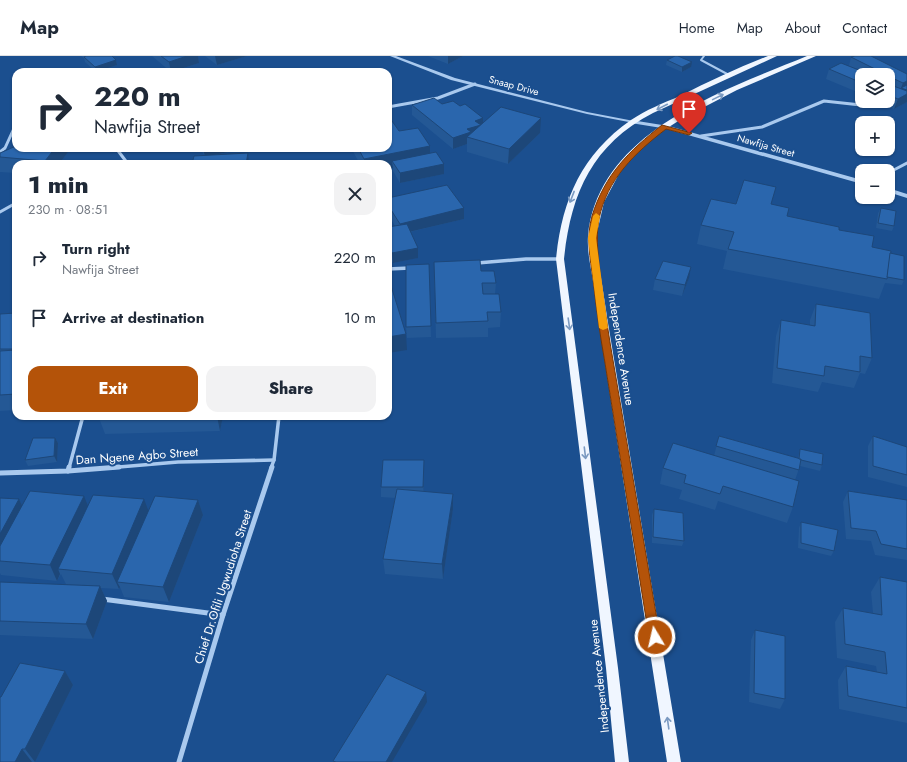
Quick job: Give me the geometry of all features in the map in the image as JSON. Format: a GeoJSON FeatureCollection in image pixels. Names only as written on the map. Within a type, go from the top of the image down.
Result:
{"type":"FeatureCollection","features":[{"type":"Feature","properties":{"kind":"main road","name":"Independence Avenue"},"geometry":{"type":"LineString","coordinates":[[622,762],[612,668],[560,259],[562,231],[574,192],[599,152],[634,122],[695,90],[774,56]]}},
{"type":"Feature","properties":{"kind":"main road","name":"Independence Avenue"},"geometry":{"type":"LineString","coordinates":[[674,762],[602,316],[592,238],[598,211],[608,184],[615,174],[645,142],[679,118],[743,85],[813,56]]}},
{"type":"Feature","properties":{"kind":"street","name":"Snaap Drive"},"geometry":{"type":"LineString","coordinates":[[392,56],[453,79],[566,108],[634,122]]}},
{"type":"Feature","properties":{"kind":"street"},"geometry":{"type":"LineString","coordinates":[[392,106],[438,98],[475,84]]}},
{"type":"Feature","properties":{"kind":"street"},"geometry":{"type":"LineString","coordinates":[[701,136],[762,127],[824,101],[855,104]]}},
{"type":"Feature","properties":{"kind":"street"},"geometry":{"type":"LineString","coordinates":[[634,122],[665,127]]}},
{"type":"Feature","properties":{"kind":"street","name":"Nawfija Street"},"geometry":{"type":"LineString","coordinates":[[665,127],[855,180]]}},
{"type":"Feature","properties":{"kind":"street"},"geometry":{"type":"LineString","coordinates":[[0,152],[5,148],[12,133]]}},
{"type":"Feature","properties":{"kind":"street"},"geometry":{"type":"LineString","coordinates":[[895,169],[907,163]]}},
{"type":"Feature","properties":{"kind":"street"},"geometry":{"type":"LineString","coordinates":[[895,192],[907,196]]}},
{"type":"Feature","properties":{"kind":"street"},"geometry":{"type":"LineString","coordinates":[[0,212],[12,205]]}},
{"type":"Feature","properties":{"kind":"street"},"geometry":{"type":"LineString","coordinates":[[475,263],[526,259],[560,259]]}},
{"type":"Feature","properties":{"kind":"street"},"geometry":{"type":"LineString","coordinates":[[392,270],[412,268]]}},
{"type":"Feature","properties":{"kind":"street"},"geometry":{"type":"LineString","coordinates":[[68,471],[82,420]]}},
{"type":"Feature","properties":{"kind":"street","name":"Chief Dr.Ofili Ugwudioha Street"},"geometry":{"type":"LineString","coordinates":[[179,762],[223,615],[274,460],[279,420]]}},
{"type":"Feature","properties":{"kind":"street","name":"Dan Ngene Agbo Street"},"geometry":{"type":"LineString","coordinates":[[0,473],[68,471],[178,462],[274,460]]}},
{"type":"Feature","properties":{"kind":"street"},"geometry":{"type":"LineString","coordinates":[[99,599],[223,615]]}},
{"type":"Feature","properties":{"kind":"lane"},"geometry":{"type":"LineString","coordinates":[[704,56],[701,60],[729,75]]}},
{"type":"Feature","properties":{"kind":"building"},"geometry":{"type":"Polygon","coordinates":[[[112,56],[116,60],[95,67],[84,57],[112,56]]]}},
{"type":"Feature","properties":{"kind":"building"},"geometry":{"type":"Polygon","coordinates":[[[161,56],[187,56],[169,62],[161,56]]]}},
{"type":"Feature","properties":{"kind":"building"},"geometry":{"type":"Polygon","coordinates":[[[675,56],[692,62],[682,67],[667,60],[675,56]]]}},
{"type":"Feature","properties":{"kind":"building"},"geometry":{"type":"Polygon","coordinates":[[[871,56],[895,68],[873,68],[851,57],[871,56]]]}},
{"type":"Feature","properties":{"kind":"building"},"geometry":{"type":"Polygon","coordinates":[[[841,63],[855,68],[855,80],[829,69],[841,63]]]}},
{"type":"Feature","properties":{"kind":"building"},"geometry":{"type":"Polygon","coordinates":[[[895,68],[907,74],[907,81],[903,83],[895,79],[895,68]]]}},
{"type":"Feature","properties":{"kind":"building"},"geometry":{"type":"Polygon","coordinates":[[[907,85],[907,90],[901,88],[907,85]]]}},
{"type":"Feature","properties":{"kind":"building"},"geometry":{"type":"Polygon","coordinates":[[[895,87],[907,91],[907,94],[898,99],[895,98],[895,87]]]}},
{"type":"Feature","properties":{"kind":"building"},"geometry":{"type":"Polygon","coordinates":[[[434,98],[442,104],[453,101],[460,106],[465,104],[483,118],[475,121],[481,125],[467,129],[471,132],[453,138],[412,105],[434,98]]]}},
{"type":"Feature","properties":{"kind":"building"},"geometry":{"type":"Polygon","coordinates":[[[501,107],[541,118],[509,149],[467,137],[501,107]]]}},
{"type":"Feature","properties":{"kind":"building"},"geometry":{"type":"Polygon","coordinates":[[[392,121],[399,131],[418,128],[430,146],[364,159],[360,152],[392,152],[392,121]]]}},
{"type":"Feature","properties":{"kind":"building"},"geometry":{"type":"Polygon","coordinates":[[[12,148],[12,152],[52,152],[46,160],[0,157],[0,153],[12,148]]]}},
{"type":"Feature","properties":{"kind":"building"},"geometry":{"type":"Polygon","coordinates":[[[436,152],[444,164],[400,173],[392,161],[436,152]]]}},
{"type":"Feature","properties":{"kind":"building"},"geometry":{"type":"Polygon","coordinates":[[[248,153],[247,160],[193,160],[194,156],[248,153]]]}},
{"type":"Feature","properties":{"kind":"building"},"geometry":{"type":"Polygon","coordinates":[[[744,180],[776,187],[771,204],[789,208],[787,216],[839,227],[839,230],[874,236],[872,247],[891,251],[887,279],[728,249],[734,232],[701,225],[711,199],[736,204],[744,180]]]}},
{"type":"Feature","properties":{"kind":"building"},"geometry":{"type":"Polygon","coordinates":[[[447,185],[464,208],[400,224],[392,211],[392,197],[447,185]]]}},
{"type":"Feature","properties":{"kind":"building"},"geometry":{"type":"Polygon","coordinates":[[[881,208],[896,211],[894,226],[878,223],[881,208]]]}},
{"type":"Feature","properties":{"kind":"building"},"geometry":{"type":"Polygon","coordinates":[[[407,224],[418,248],[392,253],[392,226],[407,224]]]}},
{"type":"Feature","properties":{"kind":"building"},"geometry":{"type":"Polygon","coordinates":[[[890,253],[904,256],[904,280],[887,277],[890,253]]]}},
{"type":"Feature","properties":{"kind":"building"},"geometry":{"type":"Polygon","coordinates":[[[480,260],[481,271],[494,271],[496,283],[482,283],[483,294],[499,294],[501,312],[487,312],[488,321],[436,323],[434,262],[480,260]]]}},
{"type":"Feature","properties":{"kind":"building"},"geometry":{"type":"Polygon","coordinates":[[[663,261],[691,267],[685,285],[655,279],[663,261]]]}},
{"type":"Feature","properties":{"kind":"building"},"geometry":{"type":"Polygon","coordinates":[[[429,264],[431,326],[406,327],[406,265],[429,264]]]}},
{"type":"Feature","properties":{"kind":"building"},"geometry":{"type":"Polygon","coordinates":[[[392,289],[406,334],[392,336],[392,289]]]}},
{"type":"Feature","properties":{"kind":"building"},"geometry":{"type":"Polygon","coordinates":[[[816,304],[870,313],[872,358],[860,356],[860,372],[825,366],[824,376],[777,368],[781,320],[815,326],[816,304]]]}},
{"type":"Feature","properties":{"kind":"building"},"geometry":{"type":"Polygon","coordinates":[[[12,313],[12,349],[0,349],[0,314],[12,313]]]}},
{"type":"Feature","properties":{"kind":"building"},"geometry":{"type":"Polygon","coordinates":[[[12,350],[12,394],[0,395],[0,351],[12,350]]]}},
{"type":"Feature","properties":{"kind":"building"},"geometry":{"type":"Polygon","coordinates":[[[719,436],[801,459],[799,470],[716,446],[719,436]]]}},
{"type":"Feature","properties":{"kind":"building"},"geometry":{"type":"Polygon","coordinates":[[[873,436],[907,447],[907,475],[873,466],[873,436]]]}},
{"type":"Feature","properties":{"kind":"building"},"geometry":{"type":"Polygon","coordinates":[[[33,438],[55,438],[54,456],[25,460],[33,438]]]}},
{"type":"Feature","properties":{"kind":"building"},"geometry":{"type":"Polygon","coordinates":[[[673,443],[799,481],[793,507],[723,486],[720,494],[684,483],[686,475],[663,468],[673,443]]]}},
{"type":"Feature","properties":{"kind":"building"},"geometry":{"type":"Polygon","coordinates":[[[800,449],[823,454],[822,465],[799,459],[800,449]]]}},
{"type":"Feature","properties":{"kind":"building"},"geometry":{"type":"Polygon","coordinates":[[[383,460],[424,460],[423,487],[381,487],[383,460]]]}},
{"type":"Feature","properties":{"kind":"building"},"geometry":{"type":"Polygon","coordinates":[[[397,489],[453,494],[442,564],[383,559],[397,489]]]}},
{"type":"Feature","properties":{"kind":"building"},"geometry":{"type":"Polygon","coordinates":[[[30,491],[84,496],[50,565],[0,561],[0,546],[30,491]]]}},
{"type":"Feature","properties":{"kind":"building"},"geometry":{"type":"Polygon","coordinates":[[[848,491],[907,500],[907,549],[881,544],[876,531],[851,528],[848,491]]]}},
{"type":"Feature","properties":{"kind":"building"},"geometry":{"type":"Polygon","coordinates":[[[93,495],[144,499],[112,574],[58,569],[93,495]]]}},
{"type":"Feature","properties":{"kind":"building"},"geometry":{"type":"Polygon","coordinates":[[[155,496],[198,500],[163,587],[117,582],[155,496]]]}},
{"type":"Feature","properties":{"kind":"building"},"geometry":{"type":"Polygon","coordinates":[[[0,498],[19,499],[0,534],[0,498]]]}},
{"type":"Feature","properties":{"kind":"building"},"geometry":{"type":"Polygon","coordinates":[[[654,509],[683,513],[684,541],[653,537],[654,509]]]}},
{"type":"Feature","properties":{"kind":"building"},"geometry":{"type":"Polygon","coordinates":[[[801,522],[838,530],[834,551],[801,543],[801,522]]]}},
{"type":"Feature","properties":{"kind":"building"},"geometry":{"type":"Polygon","coordinates":[[[880,577],[907,582],[907,708],[848,696],[846,666],[887,674],[885,652],[845,644],[843,608],[882,615],[880,577]]]}},
{"type":"Feature","properties":{"kind":"building"},"geometry":{"type":"Polygon","coordinates":[[[0,582],[100,586],[86,624],[0,621],[0,582]]]}},
{"type":"Feature","properties":{"kind":"building"},"geometry":{"type":"Polygon","coordinates":[[[755,630],[785,636],[785,699],[754,693],[755,630]]]}},
{"type":"Feature","properties":{"kind":"building"},"geometry":{"type":"Polygon","coordinates":[[[20,663],[65,671],[25,749],[22,749],[15,762],[0,762],[0,697],[20,663]]]}},
{"type":"Feature","properties":{"kind":"building"},"geometry":{"type":"Polygon","coordinates":[[[387,674],[426,692],[386,762],[333,761],[387,674]]]}},
{"type":"Feature","properties":{"kind":"slow traffic"},"geometry":{"type":"LineString","coordinates":[[596,216],[592,238],[603,328]]}},
{"type":"Feature","properties":{"kind":"route"},"geometry":{"type":"LineString","coordinates":[[655,637],[602,316],[592,238],[596,217],[602,199],[608,184],[618,169],[645,142],[665,127],[689,133]]}}]}
